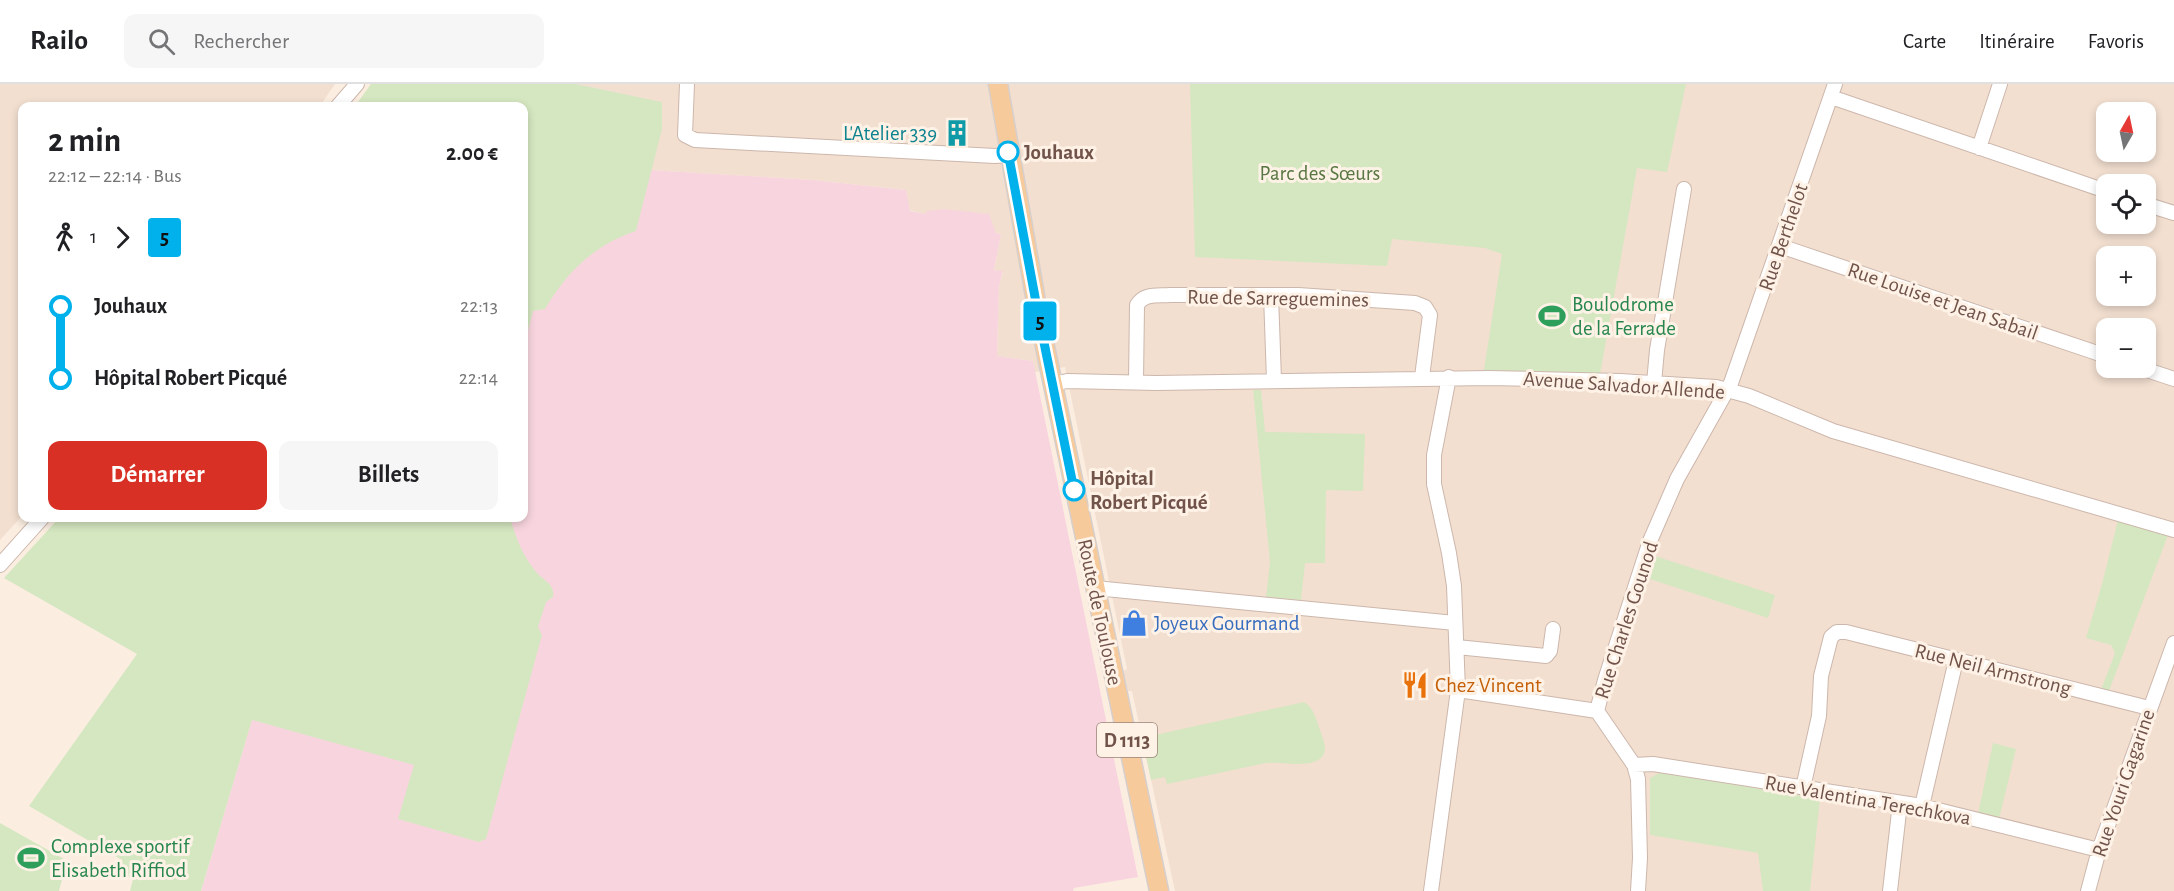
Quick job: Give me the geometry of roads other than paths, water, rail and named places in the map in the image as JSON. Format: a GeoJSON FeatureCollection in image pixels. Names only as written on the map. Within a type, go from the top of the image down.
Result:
{"type":"FeatureCollection","features":[{"type":"Feature","properties":{"kind":"main road","name":"Route de Toulouse"},"geometry":{"type":"LineString","coordinates":[[998,84],[1038,313],[1159,891]]}},
{"type":"Feature","properties":{"kind":"street"},"geometry":{"type":"LineString","coordinates":[[341,102],[348,84]]}},
{"type":"Feature","properties":{"kind":"street"},"geometry":{"type":"LineString","coordinates":[[342,102],[357,84]]}},
{"type":"Feature","properties":{"kind":"street"},"geometry":{"type":"LineString","coordinates":[[687,84],[685,135],[695,140],[1009,155]]}},
{"type":"Feature","properties":{"kind":"street"},"geometry":{"type":"LineString","coordinates":[[1979,148],[2000,84]]}},
{"type":"Feature","properties":{"kind":"street"},"geometry":{"type":"LineString","coordinates":[[1833,91],[1979,148],[2096,188]]}},
{"type":"Feature","properties":{"kind":"street","name":"Rue Berthelot"},"geometry":{"type":"LineString","coordinates":[[1728,390],[1741,359],[1833,91]]}},
{"type":"Feature","properties":{"kind":"street"},"geometry":{"type":"LineString","coordinates":[[1654,383],[1657,350],[1684,189]]}},
{"type":"Feature","properties":{"kind":"street"},"geometry":{"type":"LineString","coordinates":[[2156,207],[2174,213]]}},
{"type":"Feature","properties":{"kind":"street","name":"Rue Louise et Jean Sabail"},"geometry":{"type":"LineString","coordinates":[[1780,246],[2096,353]]}},
{"type":"Feature","properties":{"kind":"street"},"geometry":{"type":"LineString","coordinates":[[1271,295],[1274,380]]}},
{"type":"Feature","properties":{"kind":"street","name":"Rue de Sarreguemines"},"geometry":{"type":"LineString","coordinates":[[1136,381],[1135,311],[1139,301],[1144,297],[1271,295],[1415,303],[1425,307],[1430,315],[1422,377]]}},
{"type":"Feature","properties":{"kind":"street"},"geometry":{"type":"LineString","coordinates":[[2156,373],[2174,379]]}},
{"type":"Feature","properties":{"kind":"street"},"geometry":{"type":"LineString","coordinates":[[1431,891],[1458,690],[1450,561],[1434,483],[1434,455],[1449,377]]}},
{"type":"Feature","properties":{"kind":"street","name":"Avenue Salvador Allende"},"geometry":{"type":"LineString","coordinates":[[1053,384],[1067,381],[1449,377],[1716,387],[1749,396],[1833,431],[2174,530]]}},
{"type":"Feature","properties":{"kind":"street","name":"Rue Charles Gounod"},"geometry":{"type":"LineString","coordinates":[[1638,891],[1640,799],[1634,765],[1597,711],[1650,541],[1677,479],[1728,390]]}},
{"type":"Feature","properties":{"kind":"street"},"geometry":{"type":"LineString","coordinates":[[0,565],[38,522]]}},
{"type":"Feature","properties":{"kind":"street"},"geometry":{"type":"LineString","coordinates":[[1095,588],[1455,623]]}},
{"type":"Feature","properties":{"kind":"street"},"geometry":{"type":"LineString","coordinates":[[1456,647],[1546,656],[1550,651],[1553,629]]}},
{"type":"Feature","properties":{"kind":"street","name":"Rue Neil Armstrong"},"geometry":{"type":"LineString","coordinates":[[1803,788],[1819,716],[1821,675],[1831,637],[1837,632],[1846,632],[2149,708]]}},
{"type":"Feature","properties":{"kind":"street","name":"Rue Youri Gagarine"},"geometry":{"type":"LineString","coordinates":[[2088,891],[2099,850],[2174,643]]}},
{"type":"Feature","properties":{"kind":"street"},"geometry":{"type":"LineString","coordinates":[[1922,806],[1956,660]]}},
{"type":"Feature","properties":{"kind":"street"},"geometry":{"type":"LineString","coordinates":[[1458,690],[1597,711]]}},
{"type":"Feature","properties":{"kind":"street","name":"Rue Valentina Terechkova"},"geometry":{"type":"LineString","coordinates":[[1634,765],[1653,764],[1922,806],[2099,850]]}},
{"type":"Feature","properties":{"kind":"street"},"geometry":{"type":"LineString","coordinates":[[1890,891],[1900,803]]}},
{"type":"Feature","properties":{"kind":"place","name":"L'Atelier 339"},"geometry":{"type":"Point","coordinates":[957,133]}},
{"type":"Feature","properties":{"kind":"place","name":"Jouhaux"},"geometry":{"type":"Point","coordinates":[1008,152]}},
{"type":"Feature","properties":{"kind":"place","name":"Boulodrome de la Ferrade"},"geometry":{"type":"Point","coordinates":[1552,316]}},
{"type":"Feature","properties":{"kind":"place","name":"Hôpital Robert Picqué"},"geometry":{"type":"Point","coordinates":[1074,490]}},
{"type":"Feature","properties":{"kind":"place","name":"Joyeux Gourmand"},"geometry":{"type":"Point","coordinates":[1134,623]}},
{"type":"Feature","properties":{"kind":"place","name":"Chez Vincent"},"geometry":{"type":"Point","coordinates":[1415,685]}},
{"type":"Feature","properties":{"kind":"place","name":"Complexe sportif Elisabeth Riffiod"},"geometry":{"type":"Point","coordinates":[31,858]}},
{"type":"Feature","properties":{"kind":"park label","name":"Parc des Sœurs"},"geometry":{"type":"Point","coordinates":[1320,173]}}]}
